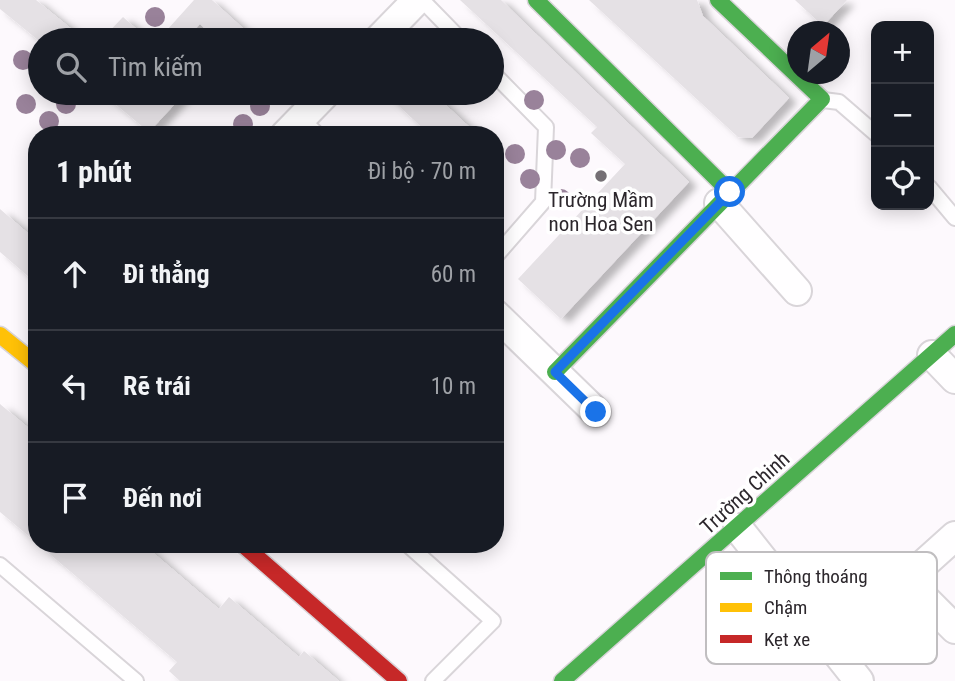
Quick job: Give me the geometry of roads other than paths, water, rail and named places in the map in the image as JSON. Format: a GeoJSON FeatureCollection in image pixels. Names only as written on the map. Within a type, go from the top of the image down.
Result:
{"type":"FeatureCollection","features":[{"type":"Feature","properties":{"kind":"street"},"geometry":{"type":"LineString","coordinates":[[391,28],[420,0]]}},
{"type":"Feature","properties":{"kind":"street"},"geometry":{"type":"LineString","coordinates":[[536,0],[725,198],[797,291]]}},
{"type":"Feature","properties":{"kind":"street"},"geometry":{"type":"LineString","coordinates":[[555,372],[822,99],[718,0]]}},
{"type":"Feature","properties":{"kind":"street"},"geometry":{"type":"LineString","coordinates":[[303,126],[318,105]]}},
{"type":"Feature","properties":{"kind":"street"},"geometry":{"type":"LineString","coordinates":[[504,323],[596,412]]}},
{"type":"Feature","properties":{"kind":"street","name":"Trường Chinh"},"geometry":{"type":"LineString","coordinates":[[710,552],[955,334]]}},
{"type":"Feature","properties":{"kind":"street"},"geometry":{"type":"LineString","coordinates":[[0,335],[11,352],[28,360]]}},
{"type":"Feature","properties":{"kind":"street"},"geometry":{"type":"LineString","coordinates":[[932,355],[955,379]]}},
{"type":"Feature","properties":{"kind":"street"},"geometry":{"type":"LineString","coordinates":[[738,528],[757,552]]}},
{"type":"Feature","properties":{"kind":"street"},"geometry":{"type":"LineString","coordinates":[[937,552],[955,536]]}},
{"type":"Feature","properties":{"kind":"street"},"geometry":{"type":"LineString","coordinates":[[252,553],[399,681]]}},
{"type":"Feature","properties":{"kind":"street","name":"Trường Chinh"},"geometry":{"type":"LineString","coordinates":[[562,681],[706,556]]}},
{"type":"Feature","properties":{"kind":"street"},"geometry":{"type":"LineString","coordinates":[[937,611],[955,629]]}},
{"type":"Feature","properties":{"kind":"street"},"geometry":{"type":"LineString","coordinates":[[846,664],[859,681]]}},
{"type":"Feature","properties":{"kind":"lane"},"geometry":{"type":"LineString","coordinates":[[420,0],[449,28]]}},
{"type":"Feature","properties":{"kind":"lane"},"geometry":{"type":"LineString","coordinates":[[504,84],[546,127],[543,202],[504,247]]}},
{"type":"Feature","properties":{"kind":"lane"},"geometry":{"type":"LineString","coordinates":[[822,99],[839,102],[871,130]]}},
{"type":"Feature","properties":{"kind":"lane"},"geometry":{"type":"LineString","coordinates":[[934,193],[955,218]]}},
{"type":"Feature","properties":{"kind":"lane"},"geometry":{"type":"LineString","coordinates":[[417,553],[493,621],[433,681]]}},
{"type":"Feature","properties":{"kind":"lane"},"geometry":{"type":"LineString","coordinates":[[0,565],[136,681]]}},
{"type":"Feature","properties":{"kind":"place","name":"Trường Mầm non Hoa Sen"},"geometry":{"type":"Point","coordinates":[601,176]}}]}
